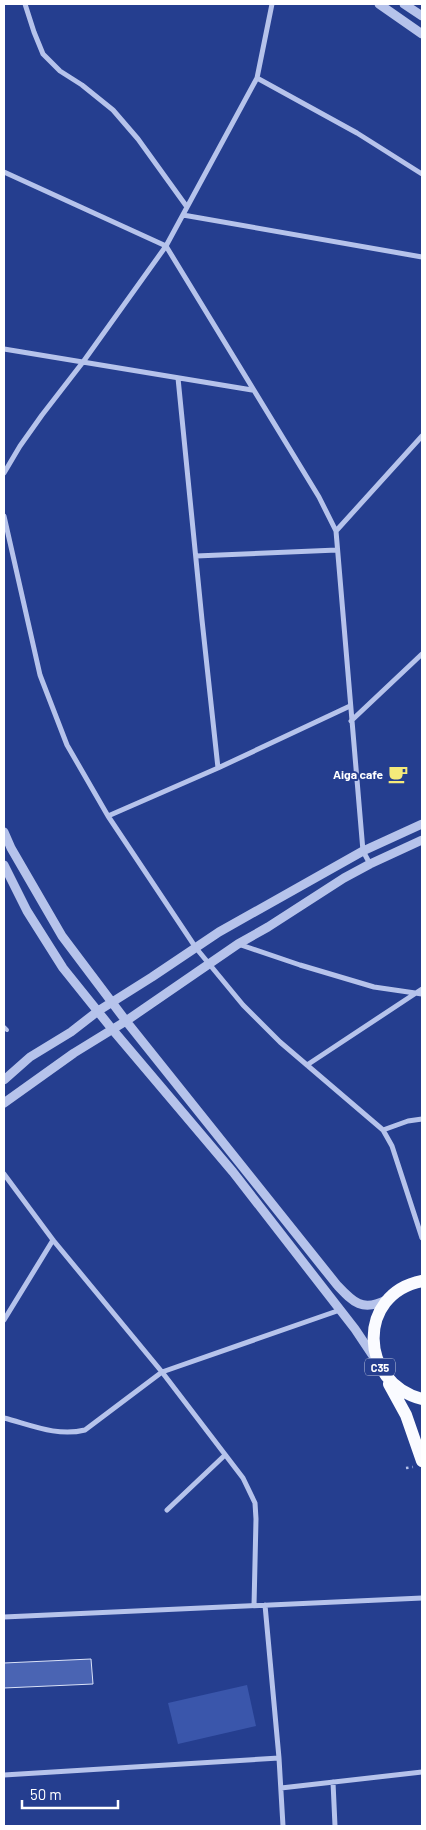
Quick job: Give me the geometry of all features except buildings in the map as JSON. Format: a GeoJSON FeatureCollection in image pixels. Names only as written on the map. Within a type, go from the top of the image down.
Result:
{"type":"FeatureCollection","features":[{"type":"Feature","properties":{"kind":"main road","name":"C35"},"geometry":{"type":"LineString","coordinates":[[422,1281],[403,1288],[389,1299],[374,1327],[374,1350],[380,1368],[406,1415],[422,1461]]}},
{"type":"Feature","properties":{"kind":"main road","name":"C35"},"geometry":{"type":"LineString","coordinates":[[380,1368],[397,1388],[409,1395],[422,1399]]}},
{"type":"Feature","properties":{"kind":"street"},"geometry":{"type":"LineString","coordinates":[[25,4],[43,54],[60,71],[82,85],[113,110],[138,139],[187,207]]}},
{"type":"Feature","properties":{"kind":"street"},"geometry":{"type":"LineString","coordinates":[[4,474],[42,415],[83,362],[166,246],[258,78],[272,4]]}},
{"type":"Feature","properties":{"kind":"street"},"geometry":{"type":"LineString","coordinates":[[379,4],[422,34]]}},
{"type":"Feature","properties":{"kind":"street"},"geometry":{"type":"LineString","coordinates":[[404,4],[422,16]]}},
{"type":"Feature","properties":{"kind":"street"},"geometry":{"type":"LineString","coordinates":[[258,78],[357,133],[422,174]]}},
{"type":"Feature","properties":{"kind":"street"},"geometry":{"type":"LineString","coordinates":[[4,172],[166,246],[252,390],[319,497],[336,531],[363,851],[370,864]]}},
{"type":"Feature","properties":{"kind":"street"},"geometry":{"type":"LineString","coordinates":[[183,215],[422,257]]}},
{"type":"Feature","properties":{"kind":"street"},"geometry":{"type":"LineString","coordinates":[[4,349],[252,390]]}},
{"type":"Feature","properties":{"kind":"street"},"geometry":{"type":"LineString","coordinates":[[178,378],[218,768]]}},
{"type":"Feature","properties":{"kind":"street"},"geometry":{"type":"LineString","coordinates":[[336,531],[422,436]]}},
{"type":"Feature","properties":{"kind":"street"},"geometry":{"type":"LineString","coordinates":[[4,516],[40,675],[67,745],[108,816],[196,948],[255,1017],[280,1042],[383,1130],[392,1146],[422,1238]]}},
{"type":"Feature","properties":{"kind":"street"},"geometry":{"type":"LineString","coordinates":[[196,556],[337,550]]}},
{"type":"Feature","properties":{"kind":"street"},"geometry":{"type":"LineString","coordinates":[[351,721],[422,654]]}},
{"type":"Feature","properties":{"kind":"street"},"geometry":{"type":"LineString","coordinates":[[108,816],[218,768],[350,706]]}},
{"type":"Feature","properties":{"kind":"street"},"geometry":{"type":"LineString","coordinates":[[4,1080],[30,1057],[71,1032],[111,1002],[219,932],[287,892],[363,851],[422,824]]}},
{"type":"Feature","properties":{"kind":"street"},"geometry":{"type":"LineString","coordinates":[[4,832],[62,936],[111,1002],[337,1285],[354,1302],[366,1306],[375,1306],[389,1299]]}},
{"type":"Feature","properties":{"kind":"street"},"geometry":{"type":"LineString","coordinates":[[4,1103],[74,1053],[126,1021],[238,944],[344,878],[422,840]]}},
{"type":"Feature","properties":{"kind":"street"},"geometry":{"type":"LineString","coordinates":[[4,865],[27,911],[63,968],[233,1172],[340,1310],[380,1368]]}},
{"type":"Feature","properties":{"kind":"street"},"geometry":{"type":"LineString","coordinates":[[238,944],[374,987],[422,994]]}},
{"type":"Feature","properties":{"kind":"street"},"geometry":{"type":"LineString","coordinates":[[307,1065],[414,992],[422,989]]}},
{"type":"Feature","properties":{"kind":"street"},"geometry":{"type":"LineString","coordinates":[[383,1130],[408,1121],[422,1119]]}},
{"type":"Feature","properties":{"kind":"street"},"geometry":{"type":"LineString","coordinates":[[233,1172],[241,1165]]}},
{"type":"Feature","properties":{"kind":"street"},"geometry":{"type":"LineString","coordinates":[[4,1174],[53,1240],[162,1372],[243,1478],[255,1503],[254,1606]]}},
{"type":"Feature","properties":{"kind":"street"},"geometry":{"type":"LineString","coordinates":[[4,1320],[53,1240]]}},
{"type":"Feature","properties":{"kind":"street"},"geometry":{"type":"LineString","coordinates":[[4,1418],[59,1433],[71,1434],[85,1430],[162,1372],[340,1310]]}},
{"type":"Feature","properties":{"kind":"street"},"geometry":{"type":"LineString","coordinates":[[167,1510],[225,1454]]}},
{"type":"Feature","properties":{"kind":"street"},"geometry":{"type":"LineString","coordinates":[[4,1617],[422,1598]]}},
{"type":"Feature","properties":{"kind":"street"},"geometry":{"type":"LineString","coordinates":[[265,1605],[279,1758],[283,1826]]}},
{"type":"Feature","properties":{"kind":"street"},"geometry":{"type":"LineString","coordinates":[[4,1775],[279,1758]]}},
{"type":"Feature","properties":{"kind":"street"},"geometry":{"type":"LineString","coordinates":[[281,1788],[422,1772]]}},
{"type":"Feature","properties":{"kind":"street"},"geometry":{"type":"LineString","coordinates":[[333,1782],[336,1826]]}},
{"type":"Feature","properties":{"kind":"shaded area"},"geometry":{"type":"Polygon","coordinates":[[[247,1685],[256,1726],[178,1744],[168,1703],[247,1685]]]}},
{"type":"Feature","properties":{"kind":"place","name":"Aiga cafe"},"geometry":{"type":"Point","coordinates":[398,774]}}]}
